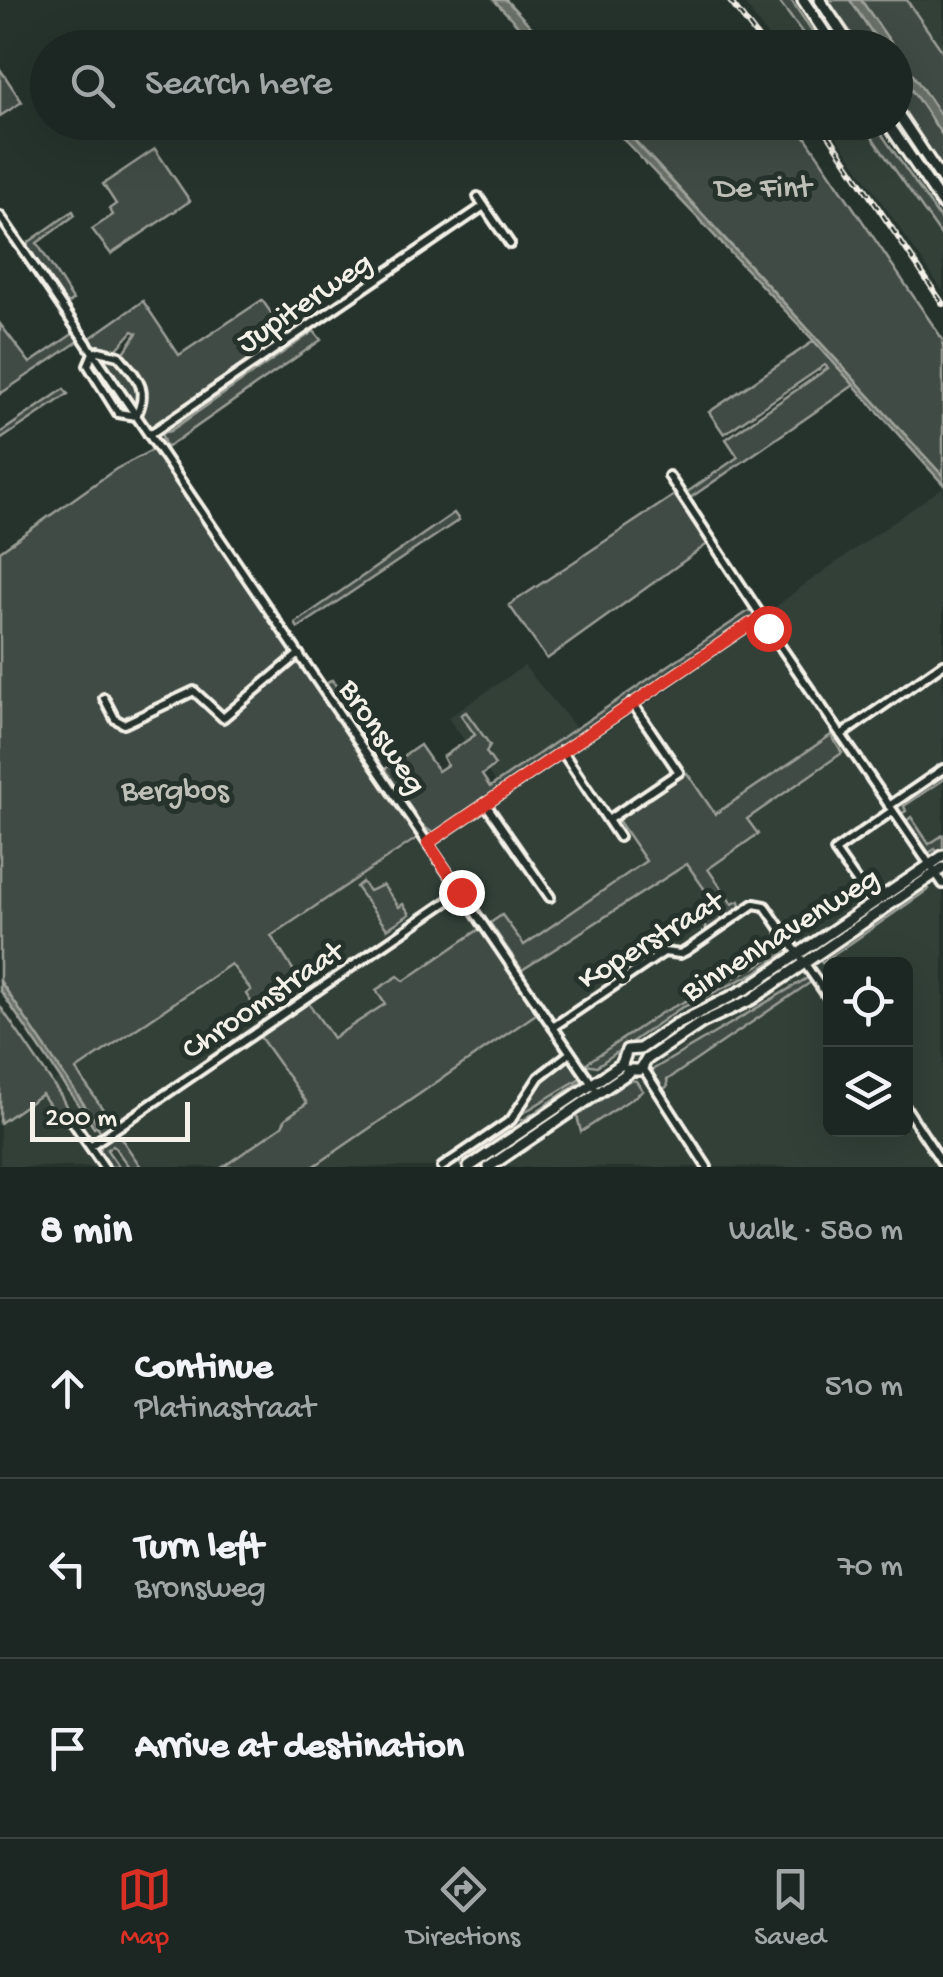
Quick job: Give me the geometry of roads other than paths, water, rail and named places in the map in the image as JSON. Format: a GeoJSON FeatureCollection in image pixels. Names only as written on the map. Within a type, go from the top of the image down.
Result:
{"type":"FeatureCollection","features":[{"type":"Feature","properties":{"kind":"main road"},"geometry":{"type":"LineString","coordinates":[[802,0],[823,30]]}},
{"type":"Feature","properties":{"kind":"main road"},"geometry":{"type":"LineString","coordinates":[[820,0],[840,30]]}},
{"type":"Feature","properties":{"kind":"main road"},"geometry":{"type":"LineString","coordinates":[[913,137],[943,181]]}},
{"type":"Feature","properties":{"kind":"main road"},"geometry":{"type":"LineString","coordinates":[[899,140],[943,205]]}},
{"type":"Feature","properties":{"kind":"main road","name":"Binnenhavenweg"},"geometry":{"type":"LineString","coordinates":[[489,1167],[701,1023],[752,1000],[803,959],[936,869],[943,856]]}},
{"type":"Feature","properties":{"kind":"main road","name":"Binnenhavenweg"},"geometry":{"type":"LineString","coordinates":[[469,1167],[592,1083],[638,1066]]}},
{"type":"Feature","properties":{"kind":"street"},"geometry":{"type":"LineString","coordinates":[[478,197],[510,244]]}},
{"type":"Feature","properties":{"kind":"street","name":"Jupiterweg"},"geometry":{"type":"LineString","coordinates":[[150,435],[484,206]]}},
{"type":"Feature","properties":{"kind":"street","name":"Bronsweg"},"geometry":{"type":"LineString","coordinates":[[0,216],[598,1093]]}},
{"type":"Feature","properties":{"kind":"street","name":"Bronsweg"},"geometry":{"type":"LineString","coordinates":[[93,353],[88,365],[91,373],[118,413],[136,416]]}},
{"type":"Feature","properties":{"kind":"street","name":"Bronsweg"},"geometry":{"type":"LineString","coordinates":[[93,353],[119,356],[139,384],[142,402],[136,416]]}},
{"type":"Feature","properties":{"kind":"street"},"geometry":{"type":"LineString","coordinates":[[668,476],[760,618],[943,884]]}},
{"type":"Feature","properties":{"kind":"street"},"geometry":{"type":"LineString","coordinates":[[428,843],[760,618]]}},
{"type":"Feature","properties":{"kind":"street"},"geometry":{"type":"LineString","coordinates":[[104,698],[115,719],[124,724],[194,691],[223,718],[299,654]]}},
{"type":"Feature","properties":{"kind":"street"},"geometry":{"type":"LineString","coordinates":[[841,735],[943,664]]}},
{"type":"Feature","properties":{"kind":"street"},"geometry":{"type":"LineString","coordinates":[[608,820],[678,772],[632,703]]}},
{"type":"Feature","properties":{"kind":"street"},"geometry":{"type":"LineString","coordinates":[[562,751],[619,838]]}},
{"type":"Feature","properties":{"kind":"street"},"geometry":{"type":"LineString","coordinates":[[866,895],[835,851],[943,769]]}},
{"type":"Feature","properties":{"kind":"street"},"geometry":{"type":"LineString","coordinates":[[485,803],[550,897]]}},
{"type":"Feature","properties":{"kind":"street","name":"Chroomstraat"},"geometry":{"type":"LineString","coordinates":[[90,1146],[461,892]]}},
{"type":"Feature","properties":{"kind":"street","name":"Koperstraat"},"geometry":{"type":"LineString","coordinates":[[553,1027],[664,952],[680,954],[754,904],[765,906],[803,959]]}},
{"type":"Feature","properties":{"kind":"street"},"geometry":{"type":"LineString","coordinates":[[803,959],[823,989]]}},
{"type":"Feature","properties":{"kind":"street"},"geometry":{"type":"LineString","coordinates":[[442,1167],[512,1120],[539,1078],[570,1053]]}},
{"type":"Feature","properties":{"kind":"street"},"geometry":{"type":"LineString","coordinates":[[638,1066],[707,1167]]}},
{"type":"Feature","properties":{"kind":"street"},"geometry":{"type":"LineString","coordinates":[[913,1119],[943,1164]]}},
{"type":"Feature","properties":{"kind":"street"},"geometry":{"type":"LineString","coordinates":[[73,1122],[104,1167]]}},
{"type":"Feature","properties":{"kind":"railway"},"geometry":{"type":"LineString","coordinates":[[729,0],[752,30]]}},
{"type":"Feature","properties":{"kind":"railway"},"geometry":{"type":"LineString","coordinates":[[832,140],[943,304]]}},
{"type":"Feature","properties":{"kind":"park label","name":"De Fint"},"geometry":{"type":"Point","coordinates":[763,185]}},
{"type":"Feature","properties":{"kind":"park label","name":"Bergbos"},"geometry":{"type":"Point","coordinates":[175,788]}}]}
